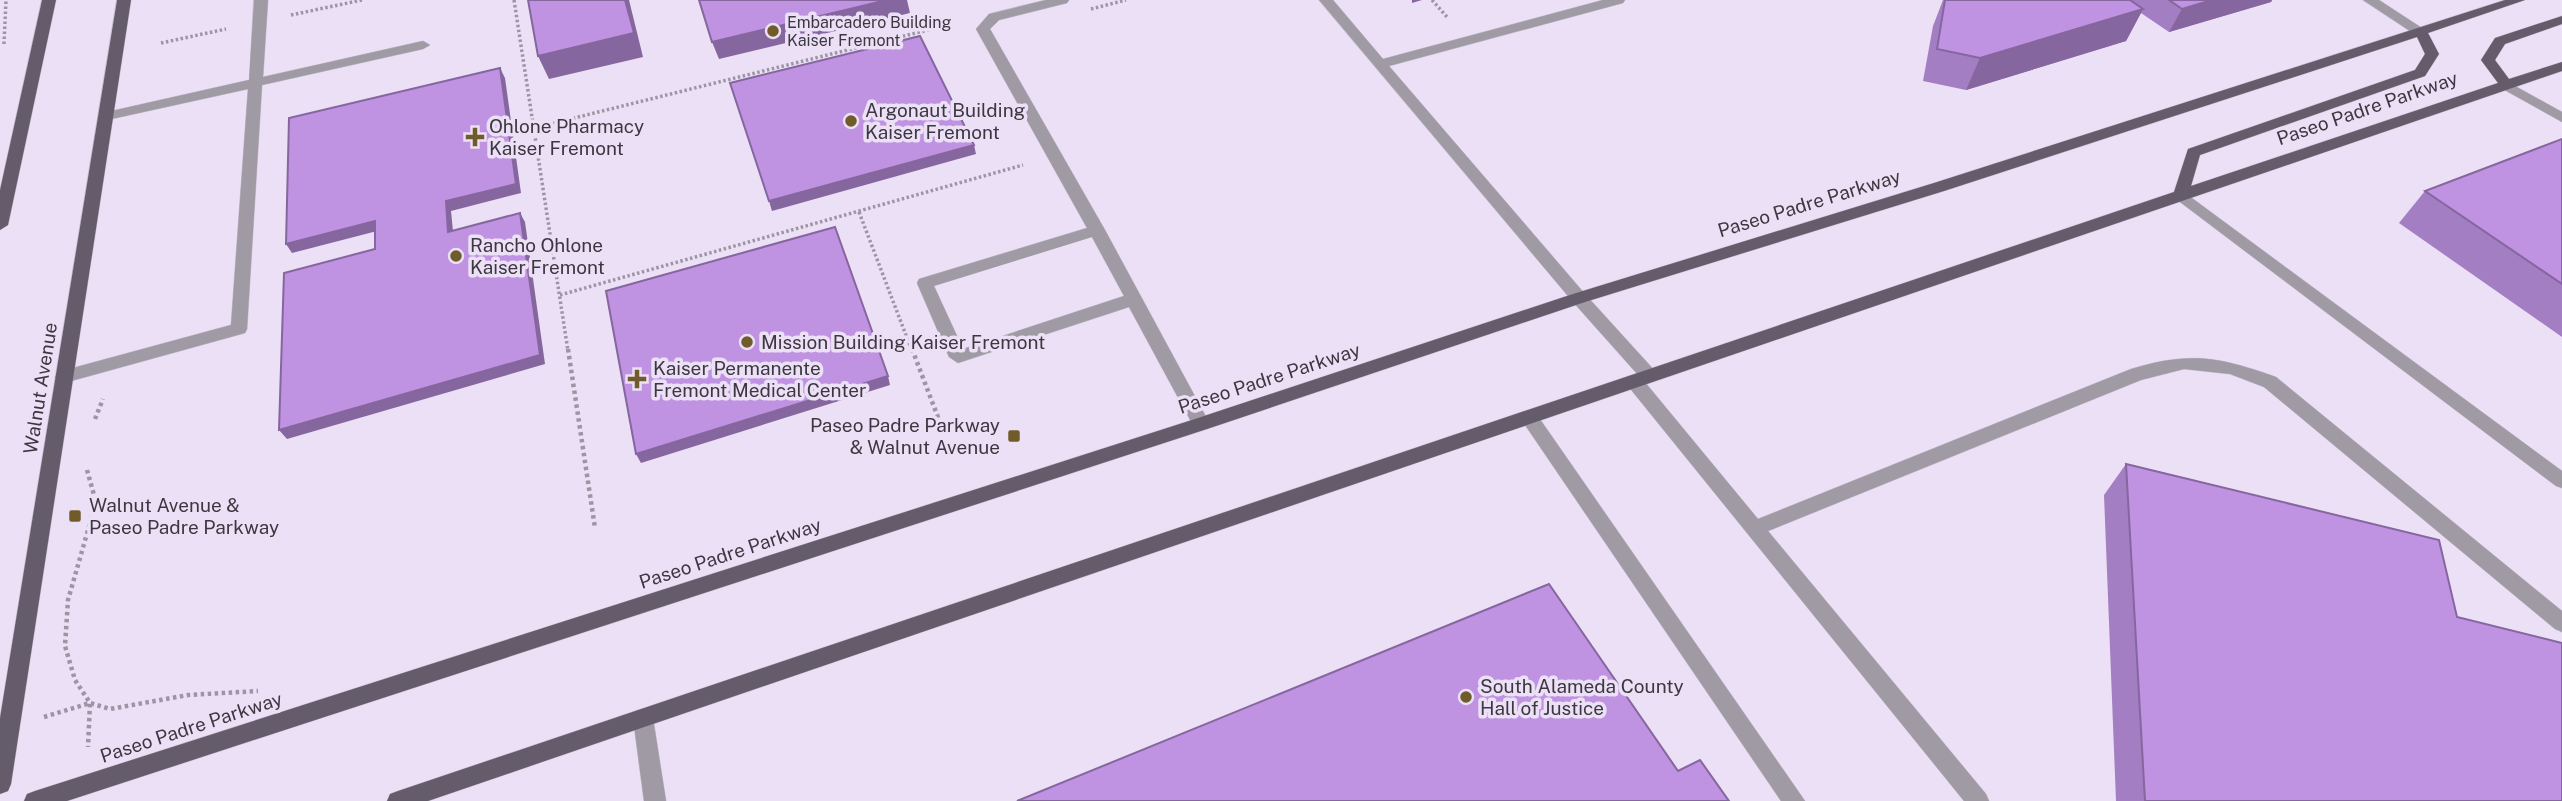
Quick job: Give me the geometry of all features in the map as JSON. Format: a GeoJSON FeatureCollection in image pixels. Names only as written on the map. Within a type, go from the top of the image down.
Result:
{"type":"FeatureCollection","features":[{"type":"Feature","properties":{"kind":"main road"},"geometry":{"type":"LineString","coordinates":[[0,225],[49,0]]}},
{"type":"Feature","properties":{"kind":"main road","name":"Walnut Avenue"},"geometry":{"type":"LineString","coordinates":[[0,784],[124,0]]}},
{"type":"Feature","properties":{"kind":"main road","name":"Paseo Padre Parkway"},"geometry":{"type":"LineString","coordinates":[[35,801],[1201,424],[1579,298],[1939,187],[2518,0]]}},
{"type":"Feature","properties":{"kind":"main road"},"geometry":{"type":"LineString","coordinates":[[2506,85],[2488,60],[2500,41],[2562,20]]}},
{"type":"Feature","properties":{"kind":"main road"},"geometry":{"type":"LineString","coordinates":[[2181,195],[2193,152],[2420,73],[2432,54],[2421,32]]}},
{"type":"Feature","properties":{"kind":"main road","name":"Paseo Padre Parkway"},"geometry":{"type":"LineString","coordinates":[[398,801],[2562,66]]}},
{"type":"Feature","properties":{"kind":"street"},"geometry":{"type":"LineString","coordinates":[[65,377],[239,329],[261,0]]}},
{"type":"Feature","properties":{"kind":"street"},"geometry":{"type":"LineString","coordinates":[[1062,0],[994,17],[983,29],[1097,230],[1201,424]]}},
{"type":"Feature","properties":{"kind":"street"},"geometry":{"type":"LineString","coordinates":[[1326,0],[1579,298],[1755,528],[1978,801]]}},
{"type":"Feature","properties":{"kind":"street"},"geometry":{"type":"LineString","coordinates":[[1379,64],[1618,0]]}},
{"type":"Feature","properties":{"kind":"street"},"geometry":{"type":"LineString","coordinates":[[2370,0],[2421,32]]}},
{"type":"Feature","properties":{"kind":"street"},"geometry":{"type":"LineString","coordinates":[[107,116],[423,45]]}},
{"type":"Feature","properties":{"kind":"street"},"geometry":{"type":"LineString","coordinates":[[2506,85],[2562,118]]}},
{"type":"Feature","properties":{"kind":"street"},"geometry":{"type":"LineString","coordinates":[[2181,195],[2558,473]]}},
{"type":"Feature","properties":{"kind":"street"},"geometry":{"type":"LineString","coordinates":[[1097,230],[925,283],[958,357],[1134,299]]}},
{"type":"Feature","properties":{"kind":"street"},"geometry":{"type":"LineString","coordinates":[[1755,528],[2137,374],[2184,363],[2231,368],[2270,382],[2562,623]]}},
{"type":"Feature","properties":{"kind":"street"},"geometry":{"type":"LineString","coordinates":[[1529,417],[1794,801]]}},
{"type":"Feature","properties":{"kind":"street"},"geometry":{"type":"LineString","coordinates":[[643,718],[655,801]]}},
{"type":"Feature","properties":{"kind":"path"},"geometry":{"type":"LineString","coordinates":[[3,48],[6,0]]}},
{"type":"Feature","properties":{"kind":"path"},"geometry":{"type":"LineString","coordinates":[[290,15],[362,0]]}},
{"type":"Feature","properties":{"kind":"path"},"geometry":{"type":"LineString","coordinates":[[514,0],[595,528]]}},
{"type":"Feature","properties":{"kind":"path"},"geometry":{"type":"LineString","coordinates":[[1432,0],[1455,25]]}},
{"type":"Feature","properties":{"kind":"path"},"geometry":{"type":"LineString","coordinates":[[534,128],[940,27]]}},
{"type":"Feature","properties":{"kind":"path"},"geometry":{"type":"LineString","coordinates":[[161,43],[226,29]]}},
{"type":"Feature","properties":{"kind":"path"},"geometry":{"type":"LineString","coordinates":[[560,295],[1028,164]]}},
{"type":"Feature","properties":{"kind":"path"},"geometry":{"type":"LineString","coordinates":[[859,212],[944,433]]}},
{"type":"Feature","properties":{"kind":"path"},"geometry":{"type":"LineString","coordinates":[[118,708],[188,695]]}},
{"type":"Feature","properties":{"kind":"path"},"geometry":{"type":"LineString","coordinates":[[88,750],[90,703]]}},
{"type":"Feature","properties":{"kind":"building"},"geometry":{"type":"Polygon","coordinates":[[[528,0],[625,0],[634,33],[538,56],[528,0]]]}},
{"type":"Feature","properties":{"kind":"building"},"geometry":{"type":"Polygon","coordinates":[[[699,0],[887,0],[712,42],[699,0]]]}},
{"type":"Feature","properties":{"kind":"building"},"geometry":{"type":"Polygon","coordinates":[[[1945,0],[2130,0],[2143,9],[1980,58],[1937,49],[1945,0]]]}},
{"type":"Feature","properties":{"kind":"building"},"geometry":{"type":"Polygon","coordinates":[[[2169,0],[2212,0],[2182,9],[2169,0]]]}},
{"type":"Feature","properties":{"kind":"building","name":"Argonaut Building Kaiser Fremont"},"geometry":{"type":"Polygon","coordinates":[[[920,36],[974,145],[769,201],[730,83],[920,36]]]}},
{"type":"Feature","properties":{"kind":"building","name":"Rancho Ohlone Kaiser Fremont"},"geometry":{"type":"Polygon","coordinates":[[[500,68],[516,184],[446,201],[448,232],[520,213],[540,355],[279,430],[284,273],[375,249],[375,221],[286,244],[289,118],[500,68]]]}},
{"type":"Feature","properties":{"kind":"building"},"geometry":{"type":"Polygon","coordinates":[[[2562,139],[2562,284],[2425,191],[2562,139]]]}},
{"type":"Feature","properties":{"kind":"building","name":"Mission Building Kaiser Fremont"},"geometry":{"type":"Polygon","coordinates":[[[835,227],[888,376],[636,454],[606,291],[835,227]]]}},
{"type":"Feature","properties":{"kind":"building"},"geometry":{"type":"Polygon","coordinates":[[[2126,464],[2439,540],[2457,617],[2562,643],[2562,801],[2145,801],[2126,464]]]}},
{"type":"Feature","properties":{"kind":"building","name":"South Alameda County Hall of Justice"},"geometry":{"type":"Polygon","coordinates":[[[1549,584],[1678,771],[1700,760],[1729,801],[1017,801],[1549,584]]]}},
{"type":"Feature","properties":{"kind":"place","name":"Embarcadero Building Kaiser Fremont"},"geometry":{"type":"Point","coordinates":[773,31]}},
{"type":"Feature","properties":{"kind":"place","name":"Argonaut Building Kaiser Fremont"},"geometry":{"type":"Point","coordinates":[851,121]}},
{"type":"Feature","properties":{"kind":"place","name":"Ohlone Pharmacy Kaiser Fremont"},"geometry":{"type":"Point","coordinates":[475,137]}},
{"type":"Feature","properties":{"kind":"place","name":"Rancho Ohlone Kaiser Fremont"},"geometry":{"type":"Point","coordinates":[456,256]}},
{"type":"Feature","properties":{"kind":"place","name":"Mission Building Kaiser Fremont"},"geometry":{"type":"Point","coordinates":[747,342]}},
{"type":"Feature","properties":{"kind":"place","name":"Kaiser Permanente Fremont Medical Center"},"geometry":{"type":"Point","coordinates":[637,379]}},
{"type":"Feature","properties":{"kind":"place","name":"Paseo Padre Parkway & Walnut Avenue"},"geometry":{"type":"Point","coordinates":[1014,436]}},
{"type":"Feature","properties":{"kind":"place","name":"Walnut Avenue & Paseo Padre Parkway"},"geometry":{"type":"Point","coordinates":[75,516]}},
{"type":"Feature","properties":{"kind":"place","name":"South Alameda County Hall of Justice"},"geometry":{"type":"Point","coordinates":[1466,697]}}]}
